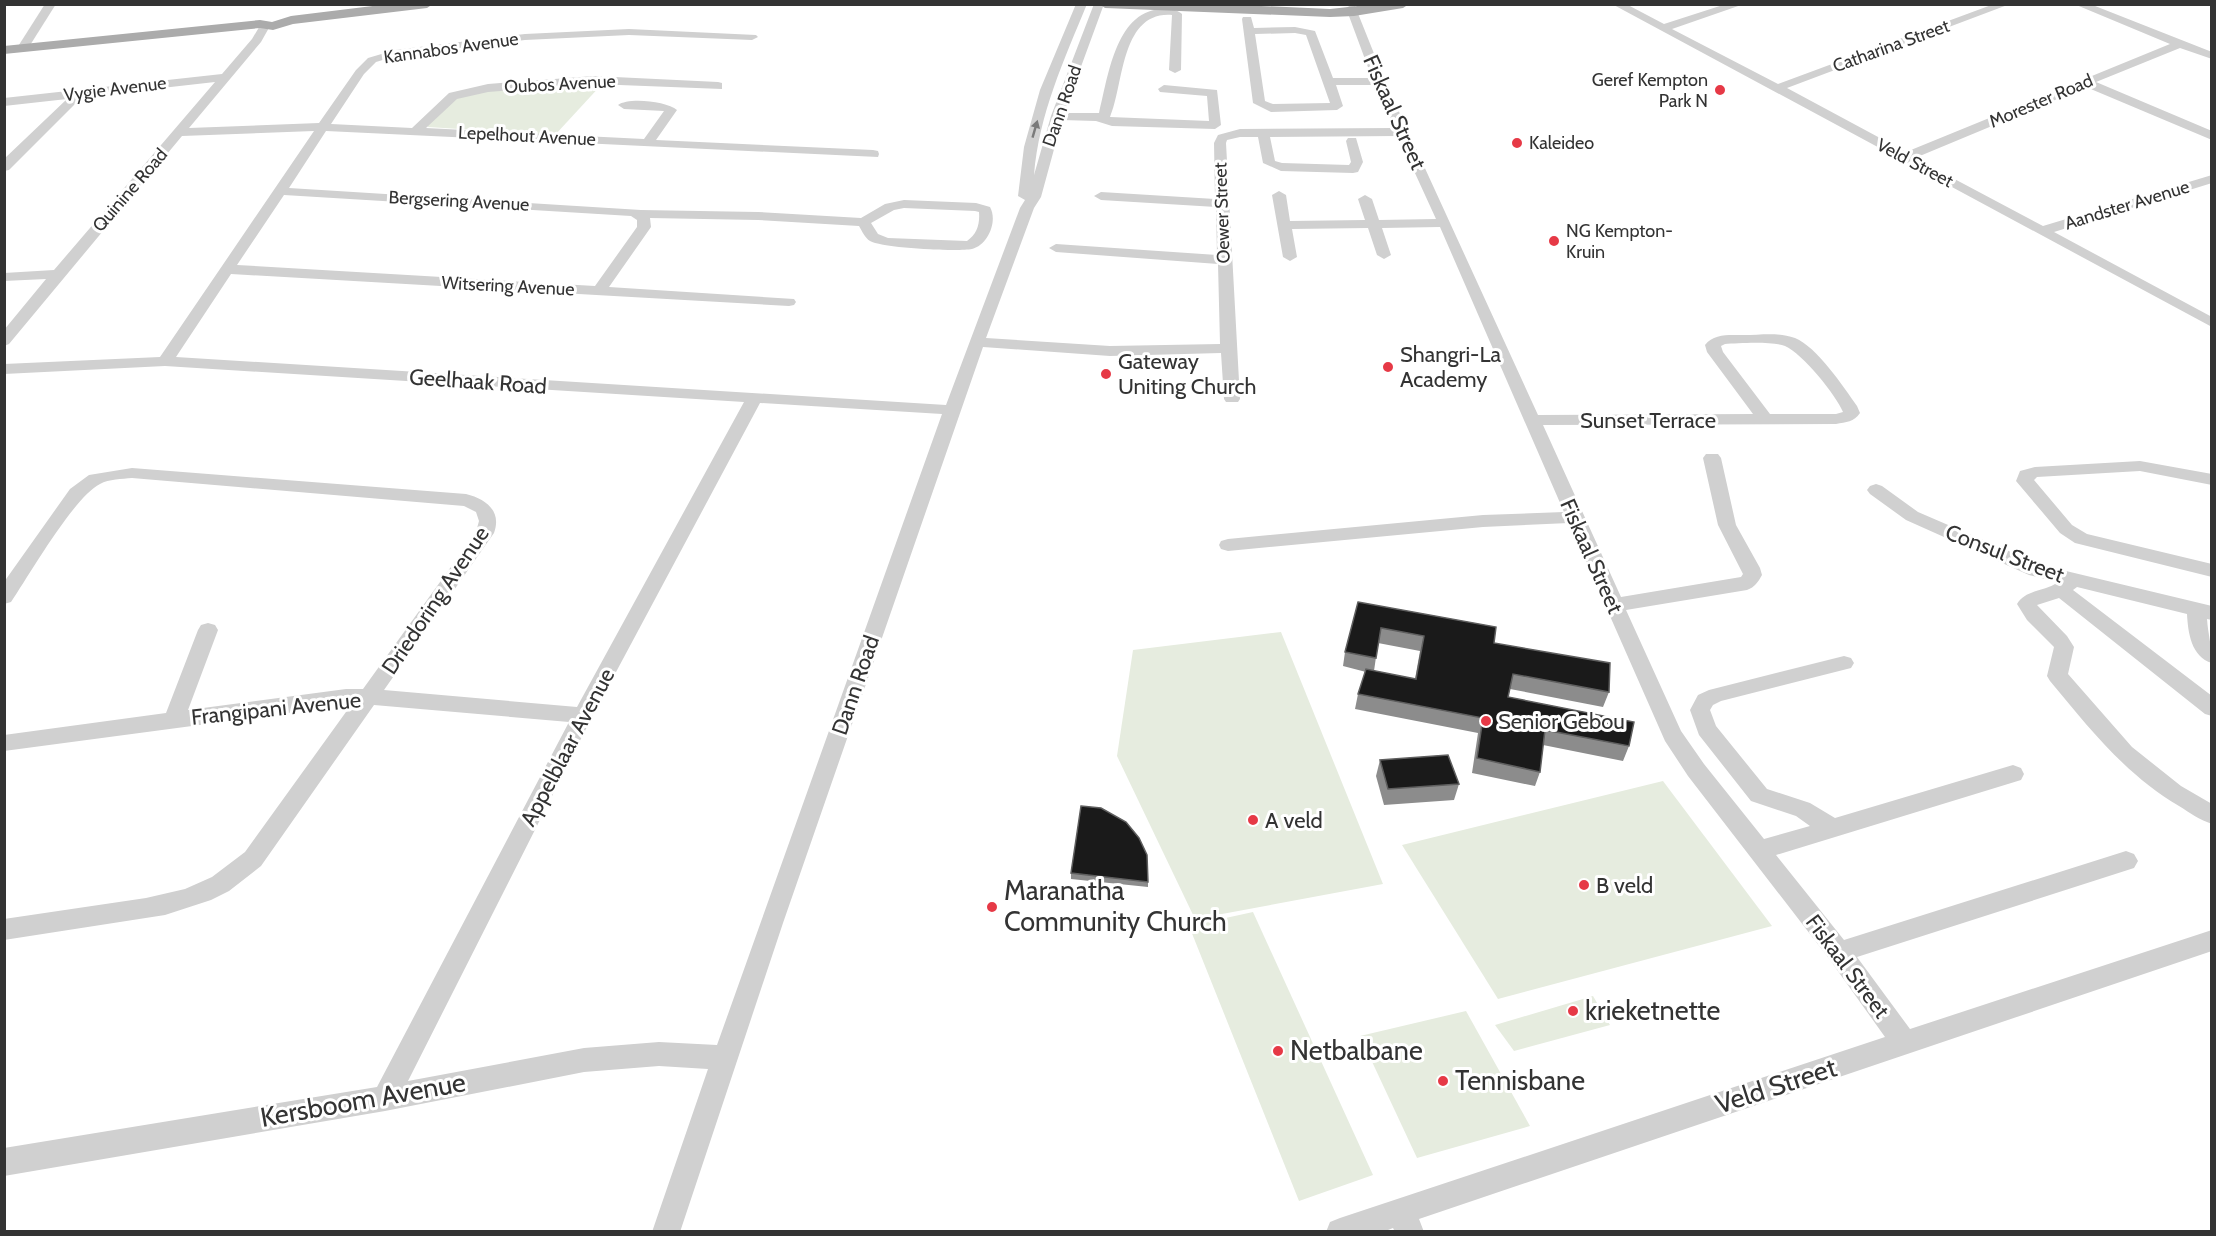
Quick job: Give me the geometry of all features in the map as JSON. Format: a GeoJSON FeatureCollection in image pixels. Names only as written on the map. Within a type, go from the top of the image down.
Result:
{"type":"FeatureCollection","features":[{"type":"Feature","properties":{"kind":"main road"},"geometry":{"type":"LineString","coordinates":[[287,20],[379,4]]}},
{"type":"Feature","properties":{"kind":"main road"},"geometry":{"type":"LineString","coordinates":[[4,45],[25,45],[287,20],[427,4]]}},
{"type":"Feature","properties":{"kind":"main road"},"geometry":{"type":"LineString","coordinates":[[1105,4],[1349,13],[1403,4]]}},
{"type":"Feature","properties":{"kind":"main road"},"geometry":{"type":"LineString","coordinates":[[1206,4],[1349,13],[1372,4]]}},
{"type":"Feature","properties":{"kind":"main road"},"geometry":{"type":"LineString","coordinates":[[4,50],[25,45]]}},
{"type":"Feature","properties":{"kind":"street"},"geometry":{"type":"LineString","coordinates":[[25,45],[51,4]]}},
{"type":"Feature","properties":{"kind":"street","name":"Dann Road"},"geometry":{"type":"LineString","coordinates":[[1027,208],[1025,198],[1030,147],[1050,79],[1082,4]]}},
{"type":"Feature","properties":{"kind":"street","name":"Dann Road"},"geometry":{"type":"LineString","coordinates":[[666,1232],[723,1058],[976,342],[1027,208],[1034,197],[1057,116],[1099,4]]}},
{"type":"Feature","properties":{"kind":"street","name":"Veld Street"},"geometry":{"type":"LineString","coordinates":[[1617,4],[2211,322]]}},
{"type":"Feature","properties":{"kind":"street"},"geometry":{"type":"LineString","coordinates":[[1663,28],[1739,4]]}},
{"type":"Feature","properties":{"kind":"street","name":"Catharina Street"},"geometry":{"type":"LineString","coordinates":[[1777,88],[2005,4]]}},
{"type":"Feature","properties":{"kind":"street"},"geometry":{"type":"LineString","coordinates":[[2079,4],[2211,56]]}},
{"type":"Feature","properties":{"kind":"street"},"geometry":{"type":"LineString","coordinates":[[1057,116],[1097,117],[1105,115],[1120,58],[1133,27],[1144,16],[1168,12],[1177,14],[1175,70]]}},
{"type":"Feature","properties":{"kind":"street","name":"Fiskaal Street"},"geometry":{"type":"LineString","coordinates":[[1349,13],[1445,223],[1664,719],[1678,745],[1839,952],[1905,1044]]}},
{"type":"Feature","properties":{"kind":"street","name":"Quinine Road"},"geometry":{"type":"LineString","coordinates":[[4,341],[257,40],[287,20]]}},
{"type":"Feature","properties":{"kind":"street","name":"Quinine Road"},"geometry":{"type":"LineString","coordinates":[[257,40],[264,22]]}},
{"type":"Feature","properties":{"kind":"street"},"geometry":{"type":"LineString","coordinates":[[1248,25],[1311,33],[1330,82],[1337,103],[1333,107],[1276,108],[1261,105],[1248,25]]}},
{"type":"Feature","properties":{"kind":"street","name":"Kannabos Avenue"},"geometry":{"type":"LineString","coordinates":[[165,361],[364,66],[372,60],[396,53],[525,37],[581,33],[656,32],[752,37]]}},
{"type":"Feature","properties":{"kind":"street","name":"Morester Road"},"geometry":{"type":"LineString","coordinates":[[1903,158],[2180,44]]}},
{"type":"Feature","properties":{"kind":"street","name":"Vygie Avenue"},"geometry":{"type":"LineString","coordinates":[[4,102],[226,77]]}},
{"type":"Feature","properties":{"kind":"street","name":"Oubos Avenue"},"geometry":{"type":"LineString","coordinates":[[417,130],[449,99],[476,90],[594,80],[718,86]]}},
{"type":"Feature","properties":{"kind":"street"},"geometry":{"type":"LineString","coordinates":[[1330,82],[1379,81]]}},
{"type":"Feature","properties":{"kind":"street"},"geometry":{"type":"LineString","coordinates":[[2085,82],[2211,136]]}},
{"type":"Feature","properties":{"kind":"street"},"geometry":{"type":"LineString","coordinates":[[1097,117],[1112,122],[1206,127],[1215,125],[1213,93],[1164,89]]}},
{"type":"Feature","properties":{"kind":"street"},"geometry":{"type":"LineString","coordinates":[[4,167],[78,94]]}},
{"type":"Feature","properties":{"kind":"street"},"geometry":{"type":"LineString","coordinates":[[624,105],[660,106],[671,110],[647,143]]}},
{"type":"Feature","properties":{"kind":"street","name":"Lepelhout Avenue"},"geometry":{"type":"LineString","coordinates":[[180,132],[323,127],[873,154]]}},
{"type":"Feature","properties":{"kind":"street"},"geometry":{"type":"LineString","coordinates":[[1263,132],[1269,163],[1281,166],[1353,169],[1357,162],[1352,141]]}},
{"type":"Feature","properties":{"kind":"street","name":"Oewer Street"},"geometry":{"type":"LineString","coordinates":[[1232,399],[1224,260],[1220,143],[1222,138],[1240,133],[1263,132],[1404,132]]}},
{"type":"Feature","properties":{"kind":"street","name":"Aandster Avenue"},"geometry":{"type":"LineString","coordinates":[[2042,231],[2211,179]]}},
{"type":"Feature","properties":{"kind":"street","name":"Bergsering Avenue"},"geometry":{"type":"LineString","coordinates":[[280,191],[622,210],[638,214],[758,216],[863,222]]}},
{"type":"Feature","properties":{"kind":"street"},"geometry":{"type":"LineString","coordinates":[[1279,195],[1290,257]]}},
{"type":"Feature","properties":{"kind":"street"},"geometry":{"type":"LineString","coordinates":[[1101,196],[1222,203]]}},
{"type":"Feature","properties":{"kind":"street"},"geometry":{"type":"LineString","coordinates":[[1365,199],[1384,255]]}},
{"type":"Feature","properties":{"kind":"street"},"geometry":{"type":"LineString","coordinates":[[904,204],[976,207],[987,213],[977,242],[962,246],[880,241],[872,236],[863,222],[890,207],[904,204]]}},
{"type":"Feature","properties":{"kind":"street"},"geometry":{"type":"LineString","coordinates":[[598,292],[644,227],[644,219],[638,214]]}},
{"type":"Feature","properties":{"kind":"street"},"geometry":{"type":"LineString","coordinates":[[1283,225],[1445,223]]}},
{"type":"Feature","properties":{"kind":"street"},"geometry":{"type":"LineString","coordinates":[[1056,248],[1224,260]]}},
{"type":"Feature","properties":{"kind":"street","name":"Witsering Avenue"},"geometry":{"type":"LineString","coordinates":[[227,269],[789,302]]}},
{"type":"Feature","properties":{"kind":"street"},"geometry":{"type":"LineString","coordinates":[[4,277],[58,274]]}},
{"type":"Feature","properties":{"kind":"street","name":"Sunset Terrace"},"geometry":{"type":"LineString","coordinates":[[1531,420],[1836,419],[1847,417],[1852,413],[1849,406],[1797,345],[1768,339],[1715,342],[1713,345],[1715,352],[1765,419]]}},
{"type":"Feature","properties":{"kind":"street"},"geometry":{"type":"LineString","coordinates":[[976,342],[1110,351],[1228,348]]}},
{"type":"Feature","properties":{"kind":"street","name":"Geelhaak Road"},"geometry":{"type":"LineString","coordinates":[[4,369],[165,361],[952,410]]}},
{"type":"Feature","properties":{"kind":"street","name":"Appelblaar Avenue"},"geometry":{"type":"LineString","coordinates":[[385,1098],[583,715],[754,399]]}},
{"type":"Feature","properties":{"kind":"street"},"geometry":{"type":"LineString","coordinates":[[1614,604],[1747,583],[1751,579],[1753,575],[1751,568],[1724,516],[1712,458]]}},
{"type":"Feature","properties":{"kind":"street"},"geometry":{"type":"LineString","coordinates":[[2211,480],[2140,466],[2035,472],[2026,475],[2025,481],[2066,529],[2081,539],[2211,571]]}},
{"type":"Feature","properties":{"kind":"street","name":"Driedoring Avenue"},"geometry":{"type":"LineString","coordinates":[[4,597],[76,493],[95,479],[110,475],[144,474],[466,500],[479,504],[488,515],[484,533],[370,697],[253,859],[239,873],[197,897],[170,904],[4,930]]}},
{"type":"Feature","properties":{"kind":"street","name":"Consul Street"},"geometry":{"type":"LineString","coordinates":[[1876,490],[1918,519],[2067,585],[2204,611]]}},
{"type":"Feature","properties":{"kind":"street"},"geometry":{"type":"LineString","coordinates":[[1228,545],[1483,521],[1575,517]]}},
{"type":"Feature","properties":{"kind":"street"},"geometry":{"type":"LineString","coordinates":[[2211,708],[2067,585],[2027,603],[2031,612],[2058,637],[2064,647],[2062,663],[2058,671],[2061,682],[2124,753],[2141,768],[2173,792],[2211,814]]}},
{"type":"Feature","properties":{"kind":"street"},"geometry":{"type":"LineString","coordinates":[[2204,611],[2204,632],[2199,639],[2211,656]]}},
{"type":"Feature","properties":{"kind":"street"},"geometry":{"type":"LineString","coordinates":[[174,719],[208,630]]}},
{"type":"Feature","properties":{"kind":"street"},"geometry":{"type":"LineString","coordinates":[[1832,828],[1802,809],[1759,795],[1706,729],[1700,710],[1705,700],[1716,695],[1844,663]]}},
{"type":"Feature","properties":{"kind":"street","name":"Frangipani Avenue"},"geometry":{"type":"LineString","coordinates":[[4,743],[346,697],[370,697],[583,715]]}},
{"type":"Feature","properties":{"kind":"street"},"geometry":{"type":"LineString","coordinates":[[1760,850],[2013,774]]}},
{"type":"Feature","properties":{"kind":"street"},"geometry":{"type":"LineString","coordinates":[[1839,952],[2126,861]]}},
{"type":"Feature","properties":{"kind":"street","name":"Veld Street"},"geometry":{"type":"LineString","coordinates":[[1340,1232],[1405,1222],[1580,1150],[1905,1044],[2211,940]]}},
{"type":"Feature","properties":{"kind":"street","name":"Kersboom Avenue"},"geometry":{"type":"LineString","coordinates":[[4,1162],[385,1098],[584,1060],[659,1054],[723,1058]]}},
{"type":"Feature","properties":{"kind":"shaded area"},"geometry":{"type":"Polygon","coordinates":[[[603,83],[555,135],[428,127],[427,125],[456,98],[483,91],[603,83]]]}},
{"type":"Feature","properties":{"kind":"shaded area","name":"A veld"},"geometry":{"type":"Polygon","coordinates":[[[1281,632],[1383,884],[1195,919],[1117,756],[1133,650],[1281,632]]]}},
{"type":"Feature","properties":{"kind":"shaded area","name":"B veld"},"geometry":{"type":"Polygon","coordinates":[[[1663,781],[1772,926],[1498,999],[1402,845],[1663,781]]]}},
{"type":"Feature","properties":{"kind":"shaded area","name":"Netbalbane"},"geometry":{"type":"Polygon","coordinates":[[[1253,912],[1373,1175],[1299,1201],[1189,926],[1253,912]]]}},
{"type":"Feature","properties":{"kind":"shaded area","name":"krieketnette"},"geometry":{"type":"Polygon","coordinates":[[[1593,996],[1610,1025],[1514,1051],[1495,1025],[1593,996]]]}},
{"type":"Feature","properties":{"kind":"shaded area","name":"Tennisbane"},"geometry":{"type":"Polygon","coordinates":[[[1466,1011],[1530,1126],[1417,1158],[1360,1036],[1466,1011]]]}},
{"type":"Feature","properties":{"kind":"building"},"geometry":{"type":"Polygon","coordinates":[[[1358,602],[1496,627],[1494,643],[1610,663],[1609,692],[1513,674],[1508,697],[1634,722],[1629,746],[1545,730],[1540,772],[1477,758],[1483,718],[1358,694],[1366,669],[1416,679],[1424,636],[1381,628],[1376,658],[1345,652],[1358,602]]]}},
{"type":"Feature","properties":{"kind":"building"},"geometry":{"type":"Polygon","coordinates":[[[1448,755],[1459,784],[1388,789],[1380,760],[1448,755]]]}},
{"type":"Feature","properties":{"kind":"building"},"geometry":{"type":"Polygon","coordinates":[[[1081,806],[1101,808],[1126,822],[1139,838],[1147,855],[1148,882],[1071,873],[1081,806]]]}},
{"type":"Feature","properties":{"kind":"place","name":"Geref Kempton Park N"},"geometry":{"type":"Point","coordinates":[1720,90]}},
{"type":"Feature","properties":{"kind":"place","name":"Kaleideo"},"geometry":{"type":"Point","coordinates":[1517,143]}},
{"type":"Feature","properties":{"kind":"place","name":"NG Kempton- Kruin"},"geometry":{"type":"Point","coordinates":[1554,241]}},
{"type":"Feature","properties":{"kind":"place","name":"Shangri-La Academy"},"geometry":{"type":"Point","coordinates":[1388,367]}},
{"type":"Feature","properties":{"kind":"place","name":"Gateway Uniting Church"},"geometry":{"type":"Point","coordinates":[1106,374]}},
{"type":"Feature","properties":{"kind":"place","name":"Senior Gebou"},"geometry":{"type":"Point","coordinates":[1486,721]}},
{"type":"Feature","properties":{"kind":"place","name":"A veld"},"geometry":{"type":"Point","coordinates":[1253,820]}},
{"type":"Feature","properties":{"kind":"place","name":"B veld"},"geometry":{"type":"Point","coordinates":[1584,885]}},
{"type":"Feature","properties":{"kind":"place","name":"Maranatha Community Church"},"geometry":{"type":"Point","coordinates":[992,907]}},
{"type":"Feature","properties":{"kind":"place","name":"krieketnette"},"geometry":{"type":"Point","coordinates":[1573,1011]}},
{"type":"Feature","properties":{"kind":"place","name":"Netbalbane"},"geometry":{"type":"Point","coordinates":[1278,1051]}},
{"type":"Feature","properties":{"kind":"place","name":"Tennisbane"},"geometry":{"type":"Point","coordinates":[1443,1081]}}]}
